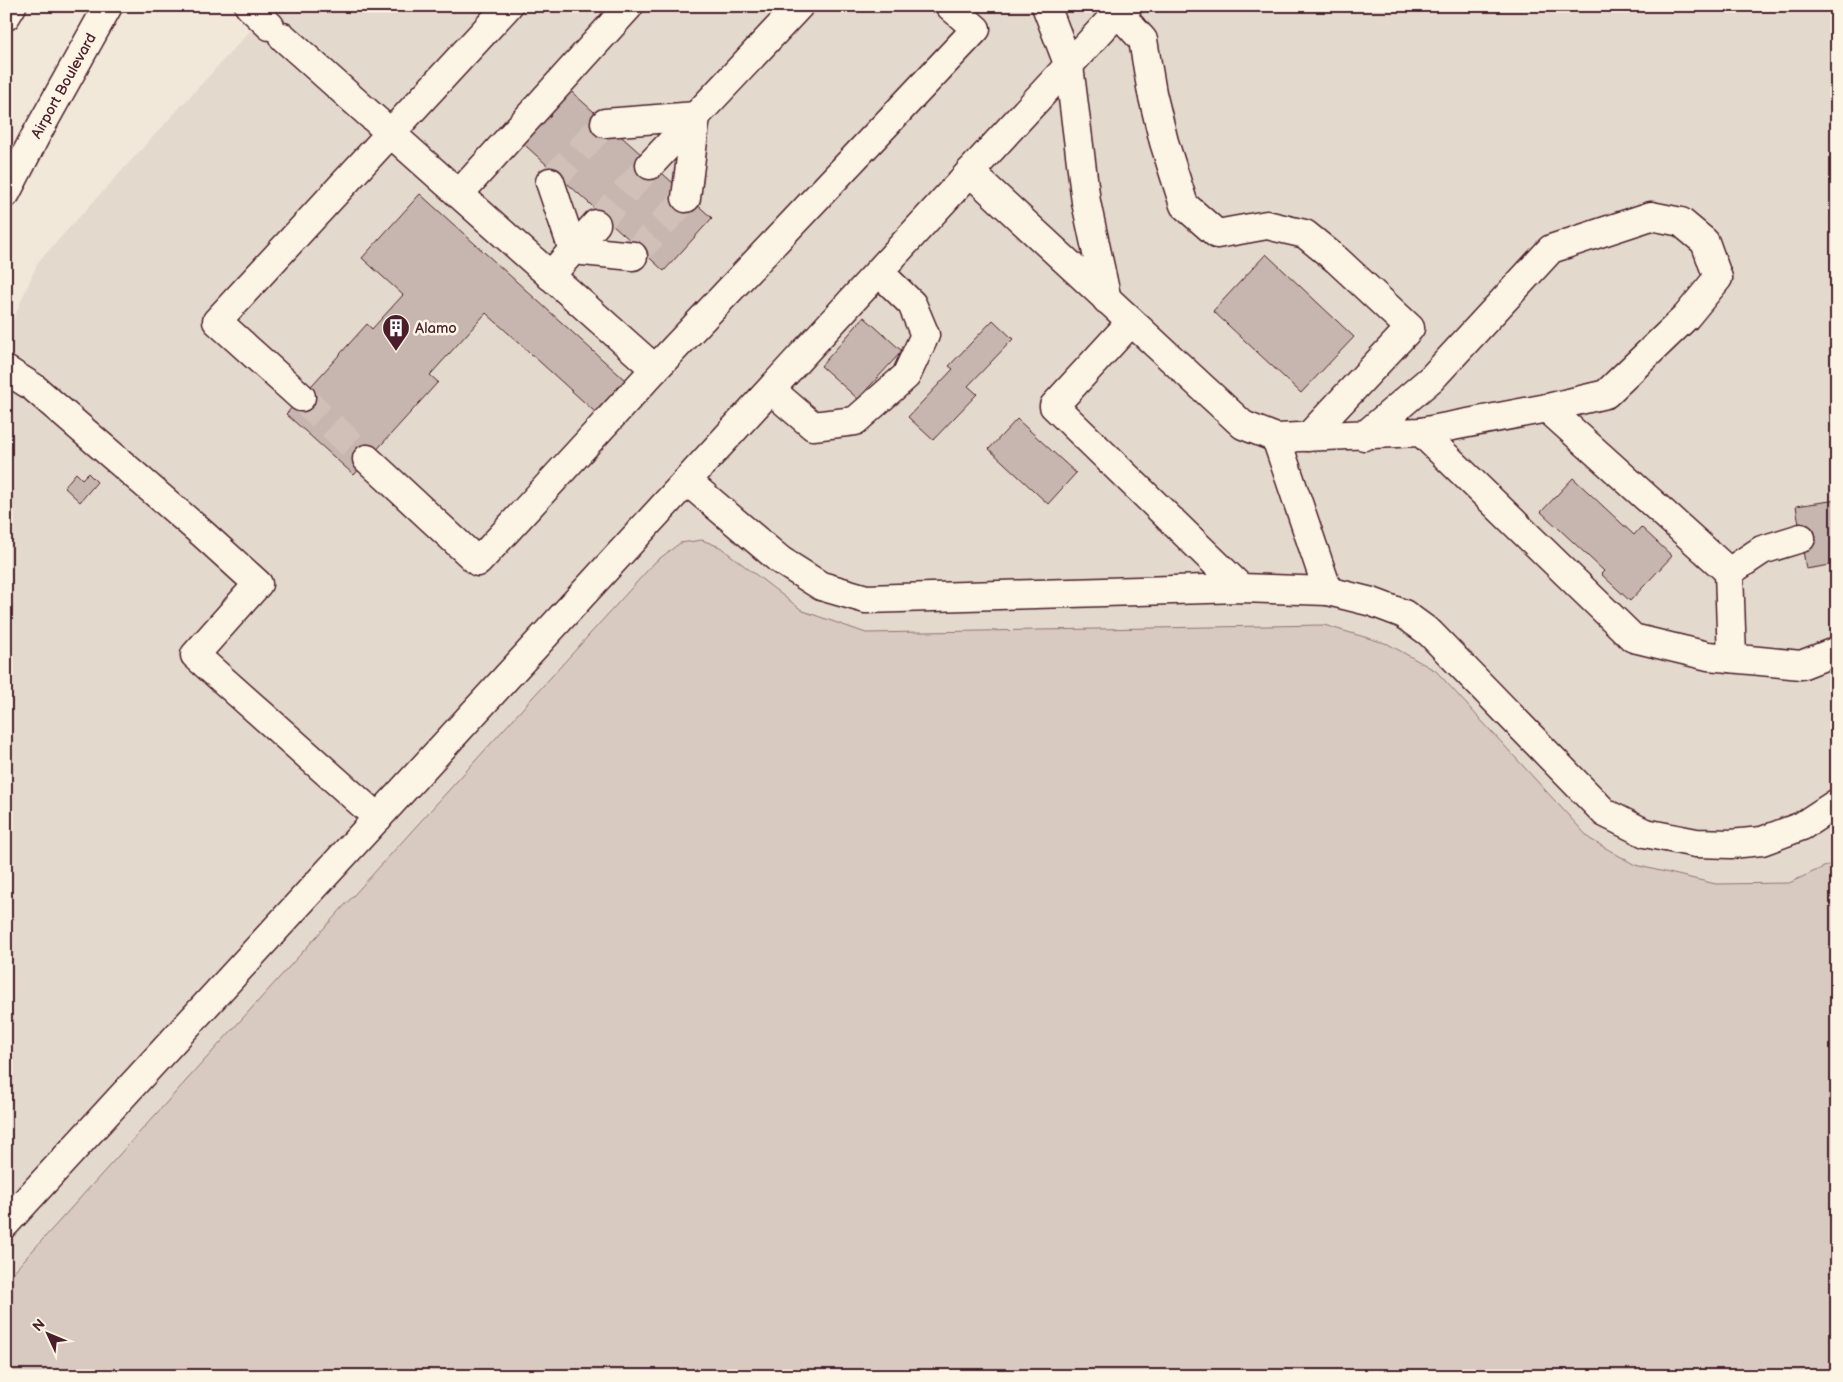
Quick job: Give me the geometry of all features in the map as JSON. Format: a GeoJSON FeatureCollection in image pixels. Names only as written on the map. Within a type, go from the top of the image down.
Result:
{"type":"FeatureCollection","features":[{"type":"Feature","properties":{"kind":"main road"},"geometry":{"type":"LineString","coordinates":[[6,16],[12,6]]}},
{"type":"Feature","properties":{"kind":"main road","name":"Airport Boulevard"},"geometry":{"type":"LineString","coordinates":[[6,193],[108,6]]}},
{"type":"Feature","properties":{"kind":"main road"},"geometry":{"type":"LineString","coordinates":[[249,6],[654,369]]}},
{"type":"Feature","properties":{"kind":"main road"},"geometry":{"type":"LineString","coordinates":[[301,397],[217,321],[508,6]]}},
{"type":"Feature","properties":{"kind":"main road"},"geometry":{"type":"LineString","coordinates":[[458,194],[629,6]]}},
{"type":"Feature","properties":{"kind":"main road"},"geometry":{"type":"LineString","coordinates":[[650,164],[798,6]]}},
{"type":"Feature","properties":{"kind":"main road"},"geometry":{"type":"LineString","coordinates":[[368,459],[478,562],[654,369],[976,29],[950,6]]}},
{"type":"Feature","properties":{"kind":"main road"},"geometry":{"type":"LineString","coordinates":[[1046,6],[1069,66],[1086,202],[1107,300]]}},
{"type":"Feature","properties":{"kind":"main road"},"geometry":{"type":"LineString","coordinates":[[6,1223],[1069,66],[1119,8],[1143,40],[1152,93],[1164,142],[1184,205],[1217,234],[1268,225],[1305,234],[1337,260],[1410,328],[1308,437]]}},
{"type":"Feature","properties":{"kind":"main road"},"geometry":{"type":"LineString","coordinates":[[604,123],[696,116]]}},
{"type":"Feature","properties":{"kind":"main road"},"geometry":{"type":"LineString","coordinates":[[686,198],[696,116]]}},
{"type":"Feature","properties":{"kind":"main road"},"geometry":{"type":"LineString","coordinates":[[970,172],[1243,425],[1276,438],[1364,436],[1420,432],[1547,408],[1606,394],[1686,316],[1718,278],[1705,242],[1681,222],[1652,216],[1552,249],[1432,378],[1364,436]]}},
{"type":"Feature","properties":{"kind":"main road"},"geometry":{"type":"LineString","coordinates":[[550,182],[573,250]]}},
{"type":"Feature","properties":{"kind":"main road"},"geometry":{"type":"LineString","coordinates":[[550,276],[596,224]]}},
{"type":"Feature","properties":{"kind":"main road"},"geometry":{"type":"LineString","coordinates":[[573,250],[633,256]]}},
{"type":"Feature","properties":{"kind":"main road"},"geometry":{"type":"LineString","coordinates":[[771,390],[813,426],[855,421],[906,376],[925,335],[912,304],[879,272]]}},
{"type":"Feature","properties":{"kind":"main road"},"geometry":{"type":"LineString","coordinates":[[1131,322],[1054,406],[1241,588]]}},
{"type":"Feature","properties":{"kind":"main road"},"geometry":{"type":"LineString","coordinates":[[6,370],[33,387],[258,584],[195,655],[378,818]]}},
{"type":"Feature","properties":{"kind":"main road"},"geometry":{"type":"LineString","coordinates":[[1547,408],[1728,572],[1732,658]]}},
{"type":"Feature","properties":{"kind":"main road"},"geometry":{"type":"LineString","coordinates":[[1420,432],[1633,638],[1708,656],[1801,665],[1837,651]]}},
{"type":"Feature","properties":{"kind":"main road"},"geometry":{"type":"LineString","coordinates":[[1276,438],[1328,591]]}},
{"type":"Feature","properties":{"kind":"main road"},"geometry":{"type":"LineString","coordinates":[[687,481],[780,560],[820,586],[866,599],[1241,588],[1328,591],[1372,602],[1404,614],[1430,633],[1605,814],[1646,833],[1696,843],[1731,844],[1762,841],[1802,826],[1837,803]]}},
{"type":"Feature","properties":{"kind":"main road"},"geometry":{"type":"LineString","coordinates":[[1728,572],[1762,550],[1801,538]]}},
{"type":"Feature","properties":{"kind":"shaded area"},"geometry":{"type":"Polygon","coordinates":[[[273,6],[1837,6],[1837,1376],[6,1376],[6,336],[38,262],[273,6]]]}},
{"type":"Feature","properties":{"kind":"shaded area"},"geometry":{"type":"Polygon","coordinates":[[[702,540],[720,547],[803,611],[866,633],[1324,625],[1388,644],[1436,671],[1590,839],[1635,865],[1716,884],[1789,883],[1837,861],[1837,1376],[6,1376],[6,1280],[655,562],[680,543],[702,540]]]}},
{"type":"Feature","properties":{"kind":"building"},"geometry":{"type":"Polygon","coordinates":[[[564,85],[712,218],[664,271],[516,137],[564,85]]]}},
{"type":"Feature","properties":{"kind":"building","name":"Alamo"},"geometry":{"type":"Polygon","coordinates":[[[420,194],[625,380],[595,412],[486,313],[430,375],[438,382],[354,475],[286,414],[367,324],[372,329],[403,295],[362,258],[420,194]]]}},
{"type":"Feature","properties":{"kind":"building"},"geometry":{"type":"Polygon","coordinates":[[[1266,254],[1354,337],[1301,393],[1213,311],[1266,254]]]}},
{"type":"Feature","properties":{"kind":"building"},"geometry":{"type":"Polygon","coordinates":[[[864,317],[902,351],[858,399],[821,366],[864,317]]]}},
{"type":"Feature","properties":{"kind":"building"},"geometry":{"type":"Polygon","coordinates":[[[993,320],[1013,339],[968,386],[977,394],[933,440],[908,417],[953,369],[949,366],[993,320]]]}},
{"type":"Feature","properties":{"kind":"building"},"geometry":{"type":"Polygon","coordinates":[[[1017,419],[1076,473],[1048,504],[989,449],[1017,419]]]}},
{"type":"Feature","properties":{"kind":"building"},"geometry":{"type":"Polygon","coordinates":[[[76,473],[82,479],[88,473],[97,482],[80,502],[64,487],[76,473]]]}},
{"type":"Feature","properties":{"kind":"building"},"geometry":{"type":"Polygon","coordinates":[[[1573,478],[1634,535],[1641,527],[1672,556],[1630,601],[1601,574],[1604,571],[1541,512],[1573,478]]]}},
{"type":"Feature","properties":{"kind":"building"},"geometry":{"type":"Polygon","coordinates":[[[1837,500],[1837,564],[1806,569],[1796,506],[1837,500]]]}},
{"type":"Feature","properties":{"kind":"tunnel"},"geometry":{"type":"LineString","coordinates":[[550,182],[605,123]]}},
{"type":"Feature","properties":{"kind":"tunnel"},"geometry":{"type":"LineString","coordinates":[[596,224],[650,165]]}},
{"type":"Feature","properties":{"kind":"tunnel"},"geometry":{"type":"LineString","coordinates":[[633,256],[686,198]]}},
{"type":"Feature","properties":{"kind":"tunnel"},"geometry":{"type":"LineString","coordinates":[[301,397],[367,459]]}},
{"type":"Feature","properties":{"kind":"place","name":"Alamo"},"geometry":{"type":"Point","coordinates":[396,352]}}]}
